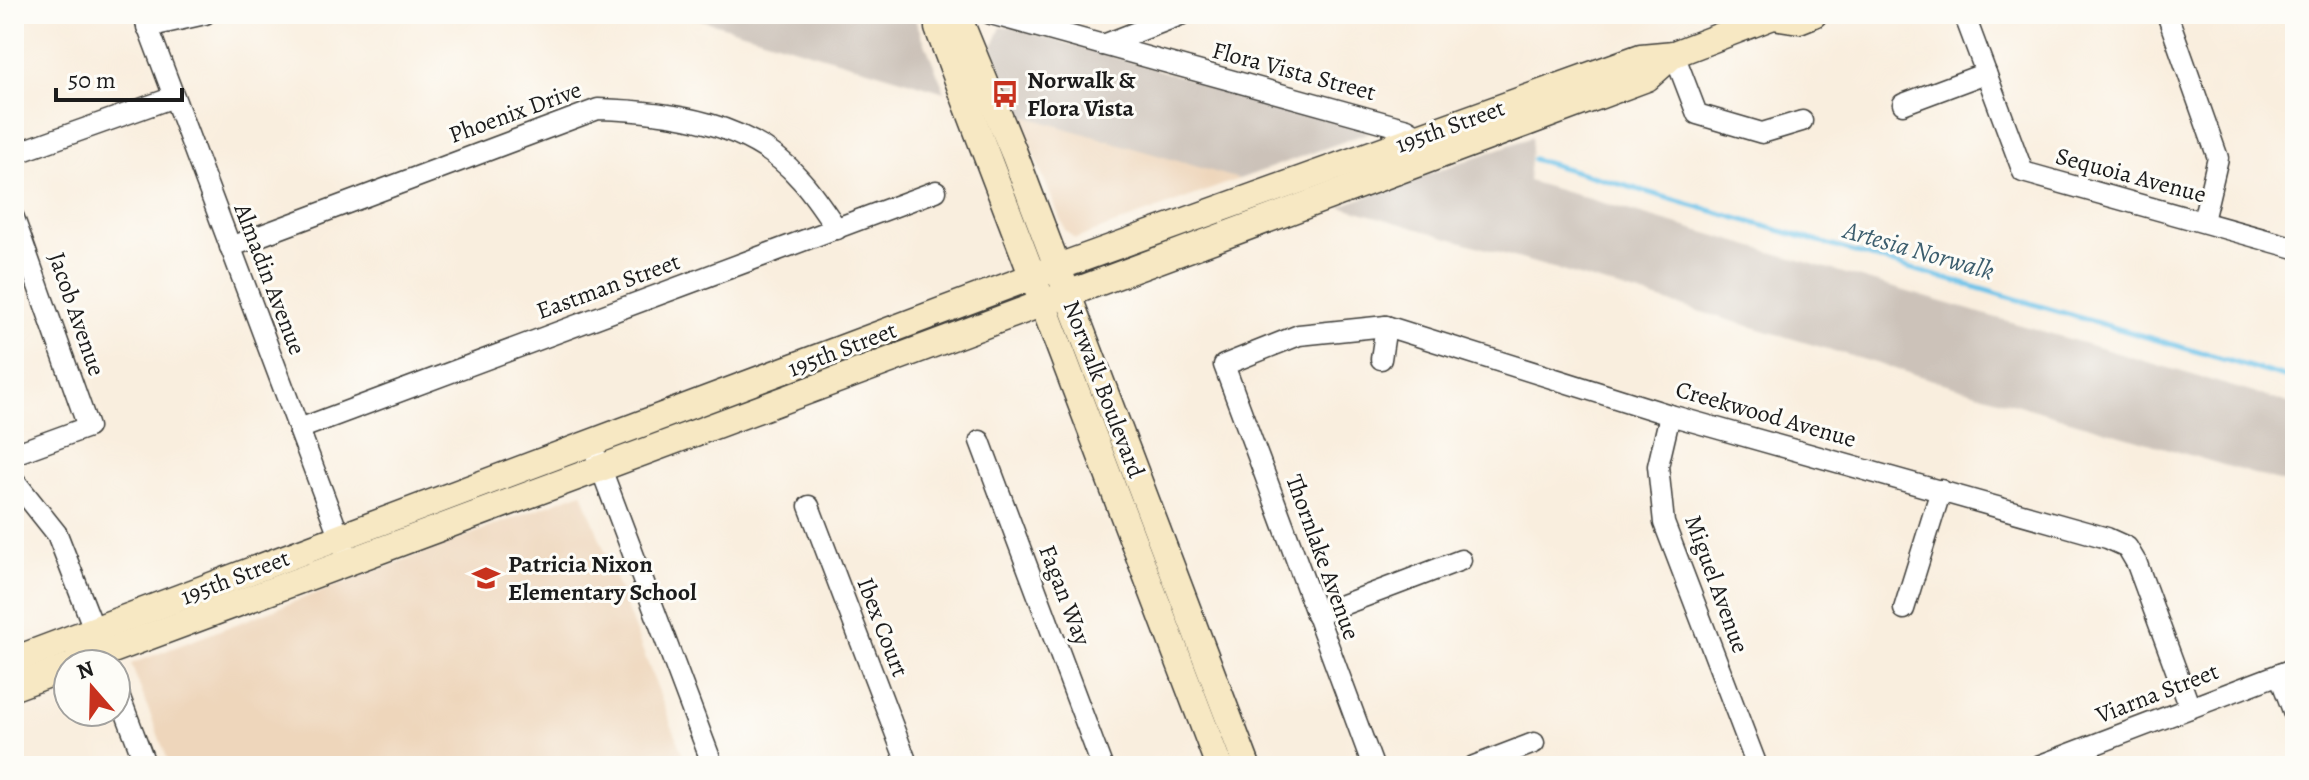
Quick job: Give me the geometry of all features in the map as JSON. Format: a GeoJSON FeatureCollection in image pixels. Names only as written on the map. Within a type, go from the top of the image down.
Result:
{"type":"FeatureCollection","features":[{"type":"Feature","properties":{"kind":"street"},"geometry":{"type":"LineString","coordinates":[[145,20],[205,14]]}},
{"type":"Feature","properties":{"kind":"street","name":"Norwalk Boulevard"},"geometry":{"type":"LineString","coordinates":[[939,14],[938,28],[1046,272],[1068,293],[1247,766]]}},
{"type":"Feature","properties":{"kind":"street","name":"Norwalk Boulevard"},"geometry":{"type":"LineString","coordinates":[[957,14],[962,19],[1046,272],[1043,303],[1219,766]]}},
{"type":"Feature","properties":{"kind":"street","name":"Flora Vista Street"},"geometry":{"type":"LineString","coordinates":[[991,14],[1407,129],[1424,148]]}},
{"type":"Feature","properties":{"kind":"street"},"geometry":{"type":"LineString","coordinates":[[1103,45],[1183,14]]}},
{"type":"Feature","properties":{"kind":"street","name":"195th Street"},"geometry":{"type":"LineString","coordinates":[[105,648],[349,563],[1043,303],[1641,57],[1674,54],[1773,15],[1799,20],[1814,14]]}},
{"type":"Feature","properties":{"kind":"street","name":"Sequoia Avenue"},"geometry":{"type":"LineString","coordinates":[[1964,14],[2023,172],[2295,248]]}},
{"type":"Feature","properties":{"kind":"street"},"geometry":{"type":"LineString","coordinates":[[2167,14],[2218,158],[2203,221]]}},
{"type":"Feature","properties":{"kind":"street","name":"Almadin Avenue"},"geometry":{"type":"LineString","coordinates":[[145,20],[349,563]]}},
{"type":"Feature","properties":{"kind":"street"},"geometry":{"type":"LineString","coordinates":[[1674,54],[1697,114],[1762,133],[1802,121]]}},
{"type":"Feature","properties":{"kind":"street"},"geometry":{"type":"LineString","coordinates":[[1903,104],[1986,73]]}},
{"type":"Feature","properties":{"kind":"street"},"geometry":{"type":"LineString","coordinates":[[14,154],[174,97]]}},
{"type":"Feature","properties":{"kind":"street","name":"Phoenix Drive"},"geometry":{"type":"LineString","coordinates":[[230,247],[598,109],[657,110],[755,141],[799,177],[837,229]]}},
{"type":"Feature","properties":{"kind":"street","name":"195th Street"},"geometry":{"type":"LineString","coordinates":[[104,648],[340,537],[1046,272],[1424,148]]}},
{"type":"Feature","properties":{"kind":"street","name":"Eastman Street"},"geometry":{"type":"LineString","coordinates":[[299,429],[936,191]]}},
{"type":"Feature","properties":{"kind":"street","name":"Jacob Avenue"},"geometry":{"type":"LineString","coordinates":[[14,218],[20,253],[88,427],[14,454]]}},
{"type":"Feature","properties":{"kind":"street"},"geometry":{"type":"LineString","coordinates":[[1381,359],[1386,326]]}},
{"type":"Feature","properties":{"kind":"street","name":"Creekwood Avenue"},"geometry":{"type":"LineString","coordinates":[[1224,365],[1299,335],[1386,326],[1670,415],[2107,538],[2127,547],[2137,564],[2190,708]]}},
{"type":"Feature","properties":{"kind":"street","name":"Thornlake Avenue"},"geometry":{"type":"LineString","coordinates":[[1224,365],[1373,766]]}},
{"type":"Feature","properties":{"kind":"street","name":"Miguel Avenue"},"geometry":{"type":"LineString","coordinates":[[1670,415],[1658,466],[1664,523],[1757,766]]}},
{"type":"Feature","properties":{"kind":"street","name":"Fagan Way"},"geometry":{"type":"LineString","coordinates":[[980,441],[1102,766]]}},
{"type":"Feature","properties":{"kind":"street"},"geometry":{"type":"LineString","coordinates":[[591,443],[713,766]]}},
{"type":"Feature","properties":{"kind":"street"},"geometry":{"type":"LineString","coordinates":[[14,480],[57,534],[102,648]]}},
{"type":"Feature","properties":{"kind":"street"},"geometry":{"type":"LineString","coordinates":[[1904,609],[1941,490]]}},
{"type":"Feature","properties":{"kind":"street","name":"Ibex Court"},"geometry":{"type":"LineString","coordinates":[[809,506],[908,766]]}},
{"type":"Feature","properties":{"kind":"street"},"geometry":{"type":"LineString","coordinates":[[1316,615],[1461,560]]}},
{"type":"Feature","properties":{"kind":"street","name":"195th Street"},"geometry":{"type":"LineString","coordinates":[[14,660],[52,655]]}},
{"type":"Feature","properties":{"kind":"street"},"geometry":{"type":"LineString","coordinates":[[2287,671],[2295,716]]}},
{"type":"Feature","properties":{"kind":"street","name":"Viarna Street"},"geometry":{"type":"LineString","coordinates":[[2038,766],[2287,671]]}},
{"type":"Feature","properties":{"kind":"street"},"geometry":{"type":"LineString","coordinates":[[14,687],[52,673]]}},
{"type":"Feature","properties":{"kind":"street"},"geometry":{"type":"LineString","coordinates":[[131,728],[145,766]]}},
{"type":"Feature","properties":{"kind":"street"},"geometry":{"type":"LineString","coordinates":[[1474,766],[1534,743]]}},
{"type":"Feature","properties":{"kind":"shaded area"},"geometry":{"type":"Polygon","coordinates":[[[682,14],[913,14],[945,92],[682,14]]]}},
{"type":"Feature","properties":{"kind":"shaded area"},"geometry":{"type":"Polygon","coordinates":[[[1001,27],[1011,27],[1370,132],[1239,179],[1017,114],[993,46],[1001,27]]]}},
{"type":"Feature","properties":{"kind":"shaded area"},"geometry":{"type":"Polygon","coordinates":[[[1017,114],[1239,179],[1075,239],[1065,230],[1017,114]]]}},
{"type":"Feature","properties":{"kind":"shaded area"},"geometry":{"type":"Polygon","coordinates":[[[1532,137],[1528,181],[2295,405],[2295,486],[1340,206],[1532,137]]]}},
{"type":"Feature","properties":{"kind":"shaded area","name":"Patricia Nixon Elementary School"},"geometry":{"type":"Polygon","coordinates":[[[582,492],[687,766],[170,766],[132,664],[582,492]]]}},
{"type":"Feature","properties":{"kind":"waterway","name":"Artesia Norwalk"},"geometry":{"type":"LineString","coordinates":[[1533,159],[2295,380]]}},
{"type":"Feature","properties":{"kind":"place","name":"Norwalk & Flora Vista"},"geometry":{"type":"Point","coordinates":[1005,94]}},
{"type":"Feature","properties":{"kind":"place","name":"Patricia Nixon Elementary School"},"geometry":{"type":"Point","coordinates":[486,578]}}]}
